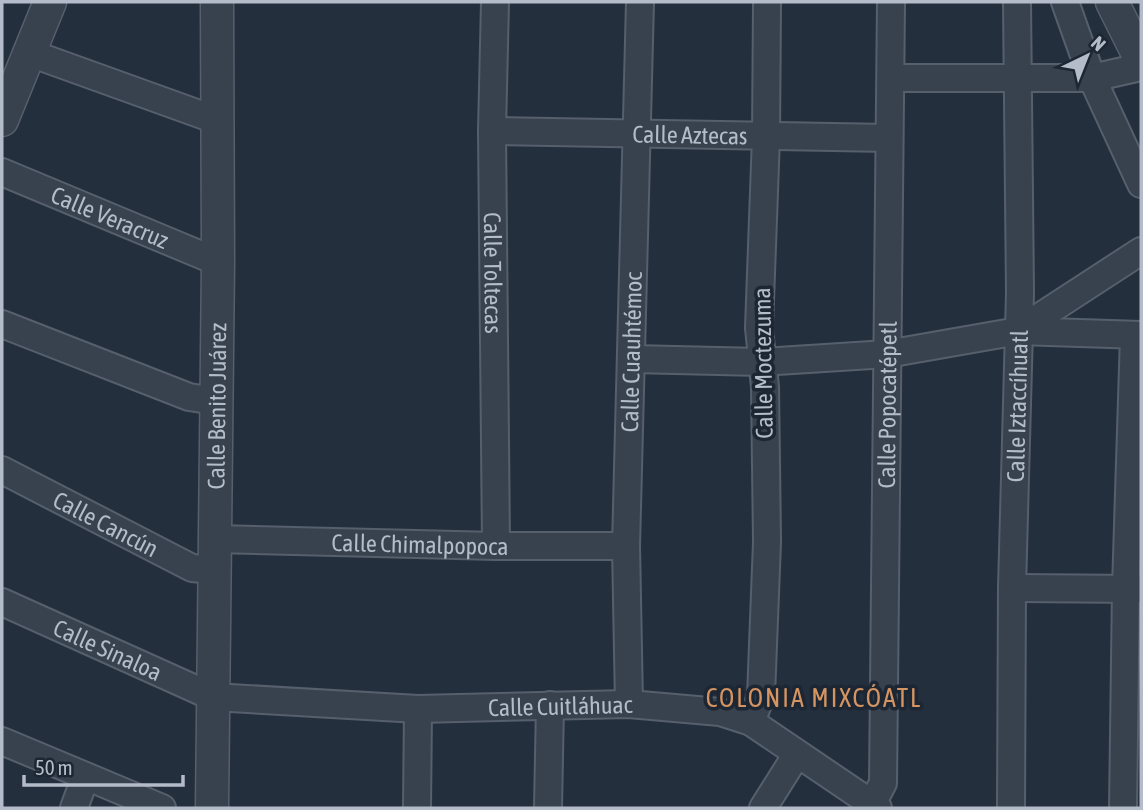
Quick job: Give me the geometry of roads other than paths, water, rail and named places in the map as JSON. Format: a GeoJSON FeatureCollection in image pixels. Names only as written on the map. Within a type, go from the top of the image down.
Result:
{"type":"FeatureCollection","features":[{"type":"Feature","properties":{"kind":"street"},"geometry":{"type":"LineString","coordinates":[[4,100],[50,2]]}},
{"type":"Feature","properties":{"kind":"street","name":"Calle Benito Juárez"},"geometry":{"type":"LineString","coordinates":[[212,808],[218,262],[217,2]]}},
{"type":"Feature","properties":{"kind":"street","name":"Calle Toltecas"},"geometry":{"type":"LineString","coordinates":[[495,2],[492,131],[496,546]]}},
{"type":"Feature","properties":{"kind":"street","name":"Calle Cuauhtémoc"},"geometry":{"type":"LineString","coordinates":[[629,704],[626,546],[640,2]]}},
{"type":"Feature","properties":{"kind":"street","name":"Calle Moctezuma"},"geometry":{"type":"LineString","coordinates":[[751,722],[761,696],[766,555],[765,387],[760,328],[767,2]]}},
{"type":"Feature","properties":{"kind":"street","name":"Calle Popocatépetl"},"geometry":{"type":"LineString","coordinates":[[875,806],[883,783],[891,2]]}},
{"type":"Feature","properties":{"kind":"street","name":"Calle Iztaccíhuatl"},"geometry":{"type":"LineString","coordinates":[[1011,808],[1012,588],[1020,293],[1017,2]]}},
{"type":"Feature","properties":{"kind":"street"},"geometry":{"type":"LineString","coordinates":[[1065,2],[1092,78],[1141,184]]}},
{"type":"Feature","properties":{"kind":"street"},"geometry":{"type":"LineString","coordinates":[[1112,2],[1141,60]]}},
{"type":"Feature","properties":{"kind":"street"},"geometry":{"type":"LineString","coordinates":[[27,52],[216,120]]}},
{"type":"Feature","properties":{"kind":"street"},"geometry":{"type":"LineString","coordinates":[[891,78],[1092,78],[1141,67]]}},
{"type":"Feature","properties":{"kind":"street","name":"Calle Aztecas"},"geometry":{"type":"LineString","coordinates":[[492,131],[889,138]]}},
{"type":"Feature","properties":{"kind":"street","name":"Calle Veracruz"},"geometry":{"type":"LineString","coordinates":[[2,172],[218,262]]}},
{"type":"Feature","properties":{"kind":"street"},"geometry":{"type":"LineString","coordinates":[[1018,331],[1141,251]]}},
{"type":"Feature","properties":{"kind":"street"},"geometry":{"type":"LineString","coordinates":[[2,324],[188,397],[215,401]]}},
{"type":"Feature","properties":{"kind":"street"},"geometry":{"type":"LineString","coordinates":[[632,359],[761,362],[887,354],[1018,331],[1137,336],[1133,589],[1123,808]]}},
{"type":"Feature","properties":{"kind":"street","name":"Calle Cancún"},"geometry":{"type":"LineString","coordinates":[[2,470],[192,568],[214,570]]}},
{"type":"Feature","properties":{"kind":"street","name":"Calle Chimalpopoca"},"geometry":{"type":"LineString","coordinates":[[214,539],[496,546],[626,546]]}},
{"type":"Feature","properties":{"kind":"street"},"geometry":{"type":"LineString","coordinates":[[1012,588],[1133,589]]}},
{"type":"Feature","properties":{"kind":"street","name":"Calle Sinaloa"},"geometry":{"type":"LineString","coordinates":[[2,602],[213,697]]}},
{"type":"Feature","properties":{"kind":"street","name":"Calle Cuitláhuac"},"geometry":{"type":"LineString","coordinates":[[213,697],[418,709],[629,704],[720,712],[751,722],[875,806]]}},
{"type":"Feature","properties":{"kind":"street"},"geometry":{"type":"LineString","coordinates":[[548,808],[550,705]]}},
{"type":"Feature","properties":{"kind":"street"},"geometry":{"type":"LineString","coordinates":[[417,808],[418,709]]}},
{"type":"Feature","properties":{"kind":"street"},"geometry":{"type":"LineString","coordinates":[[2,741],[162,808]]}},
{"type":"Feature","properties":{"kind":"street"},"geometry":{"type":"LineString","coordinates":[[763,808],[797,754]]}},
{"type":"Feature","properties":{"kind":"street"},"geometry":{"type":"LineString","coordinates":[[74,808],[85,778]]}},
{"type":"Feature","properties":{"kind":"district","name":"COLONIA MIXCÓATL"},"geometry":{"type":"Point","coordinates":[814,698]}}]}
